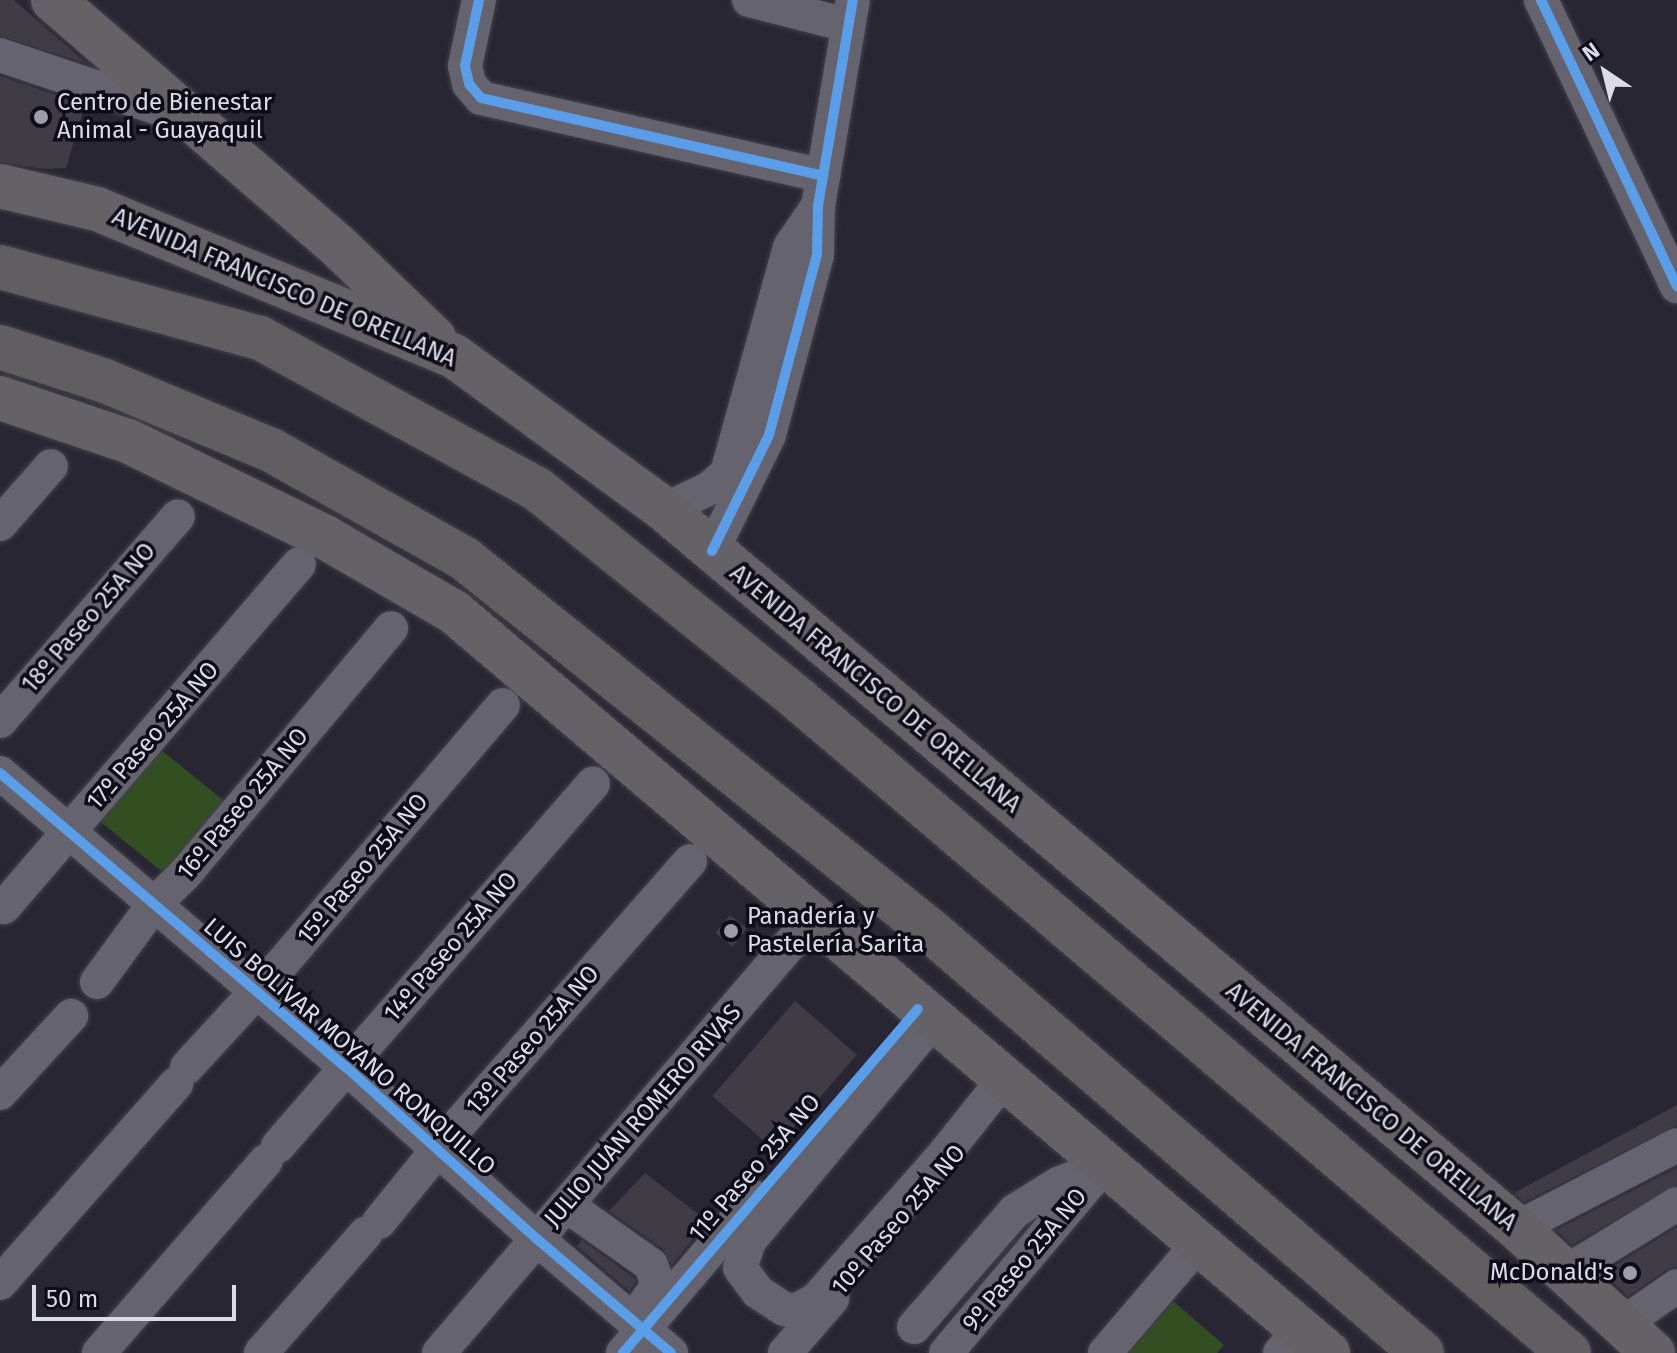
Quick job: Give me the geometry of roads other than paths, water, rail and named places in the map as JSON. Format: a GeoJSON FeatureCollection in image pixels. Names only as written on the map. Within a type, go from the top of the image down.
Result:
{"type":"FeatureCollection","features":[{"type":"Feature","properties":{"kind":"highway"},"geometry":{"type":"LineString","coordinates":[[0,267],[260,338],[537,489],[810,709],[1569,1353]]}},
{"type":"Feature","properties":{"kind":"highway"},"geometry":{"type":"LineString","coordinates":[[0,347],[105,381],[271,450],[465,559],[932,932],[1422,1353]]}},
{"type":"Feature","properties":{"kind":"main road"},"geometry":{"type":"LineString","coordinates":[[53,0],[339,247],[454,356]]}},
{"type":"Feature","properties":{"kind":"main road","name":"AVENIDA FRANCISCO DE ORELLANA"},"geometry":{"type":"LineString","coordinates":[[0,186],[97,209],[454,356],[665,510],[1566,1272],[1649,1314],[1653,1353]]}},
{"type":"Feature","properties":{"kind":"main road"},"geometry":{"type":"LineString","coordinates":[[0,398],[128,441],[325,537],[454,612],[815,915],[926,1015],[1104,1166],[1199,1243],[1303,1345]]}},
{"type":"Feature","properties":{"kind":"street"},"geometry":{"type":"LineString","coordinates":[[479,0],[465,66],[469,84],[481,98],[821,191]]}},
{"type":"Feature","properties":{"kind":"street"},"geometry":{"type":"LineString","coordinates":[[712,551],[738,477],[769,435],[817,254],[821,191],[850,13],[749,0]]}},
{"type":"Feature","properties":{"kind":"street"},"geometry":{"type":"LineString","coordinates":[[1541,0],[1670,252],[1677,286]]}},
{"type":"Feature","properties":{"kind":"street"},"geometry":{"type":"LineString","coordinates":[[0,55],[194,121]]}},
{"type":"Feature","properties":{"kind":"street"},"geometry":{"type":"LineString","coordinates":[[0,524],[51,466]]}},
{"type":"Feature","properties":{"kind":"street"},"geometry":{"type":"LineString","coordinates":[[665,510],[738,477]]}},
{"type":"Feature","properties":{"kind":"street","name":"18º Paseo 25A NO"},"geometry":{"type":"LineString","coordinates":[[0,721],[178,516]]}},
{"type":"Feature","properties":{"kind":"street","name":"17º Paseo 25A NO"},"geometry":{"type":"LineString","coordinates":[[4,907],[299,564]]}},
{"type":"Feature","properties":{"kind":"street","name":"16º Paseo 25A NO"},"geometry":{"type":"LineString","coordinates":[[97,982],[154,904],[184,875],[391,628]]}},
{"type":"Feature","properties":{"kind":"street","name":"15º Paseo 25A NO"},"geometry":{"type":"LineString","coordinates":[[0,1283],[255,990],[280,966],[503,705]]}},
{"type":"Feature","properties":{"kind":"street","name":"LUIS BOLÍVAR MOYANO RONQUILLO"},"geometry":{"type":"LineString","coordinates":[[0,773],[347,1068],[537,1239],[633,1334],[671,1353]]}},
{"type":"Feature","properties":{"kind":"street","name":"14º Paseo 25A NO"},"geometry":{"type":"LineString","coordinates":[[99,1353],[593,784]]}},
{"type":"Feature","properties":{"kind":"street","name":"13º Paseo 25A NO"},"geometry":{"type":"LineString","coordinates":[[261,1353],[690,861]]}},
{"type":"Feature","properties":{"kind":"street","name":"JULIO JUAN ROMERO RIVAS"},"geometry":{"type":"LineString","coordinates":[[439,1353],[815,915]]}},
{"type":"Feature","properties":{"kind":"street"},"geometry":{"type":"LineString","coordinates":[[926,1015],[749,1241],[740,1268],[758,1292],[784,1309],[795,1311],[816,1300],[1008,1083]]}},
{"type":"Feature","properties":{"kind":"street","name":"11º Paseo 25A NO"},"geometry":{"type":"LineString","coordinates":[[633,1334],[926,1015]]}},
{"type":"Feature","properties":{"kind":"street"},"geometry":{"type":"LineString","coordinates":[[0,1093],[71,1016]]}},
{"type":"Feature","properties":{"kind":"street","name":"10º Paseo 25A NO"},"geometry":{"type":"LineString","coordinates":[[785,1353],[1008,1083]]}},
{"type":"Feature","properties":{"kind":"street"},"geometry":{"type":"LineString","coordinates":[[1517,1228],[1677,1145]]}},
{"type":"Feature","properties":{"kind":"street"},"geometry":{"type":"LineString","coordinates":[[914,1327],[1015,1211],[1058,1184],[1104,1166]]}},
{"type":"Feature","properties":{"kind":"street","name":"9º Paseo 25A NO"},"geometry":{"type":"LineString","coordinates":[[946,1353],[1104,1166]]}},
{"type":"Feature","properties":{"kind":"street"},"geometry":{"type":"LineString","coordinates":[[1566,1272],[1677,1204]]}},
{"type":"Feature","properties":{"kind":"street"},"geometry":{"type":"LineString","coordinates":[[566,1205],[651,1265],[657,1274],[655,1294],[633,1334]]}},
{"type":"Feature","properties":{"kind":"street"},"geometry":{"type":"LineString","coordinates":[[1105,1353],[1199,1243]]}},
{"type":"Feature","properties":{"kind":"street"},"geometry":{"type":"LineString","coordinates":[[1649,1314],[1677,1286]]}},
{"type":"Feature","properties":{"kind":"place","name":"Centro de Bienestar Animal - Guayaquil"},"geometry":{"type":"Point","coordinates":[41,117]}},
{"type":"Feature","properties":{"kind":"place","name":"Panadería y Pastelería Sarita"},"geometry":{"type":"Point","coordinates":[731,931]}},
{"type":"Feature","properties":{"kind":"place","name":"McDonald's"},"geometry":{"type":"Point","coordinates":[1630,1273]}}]}
